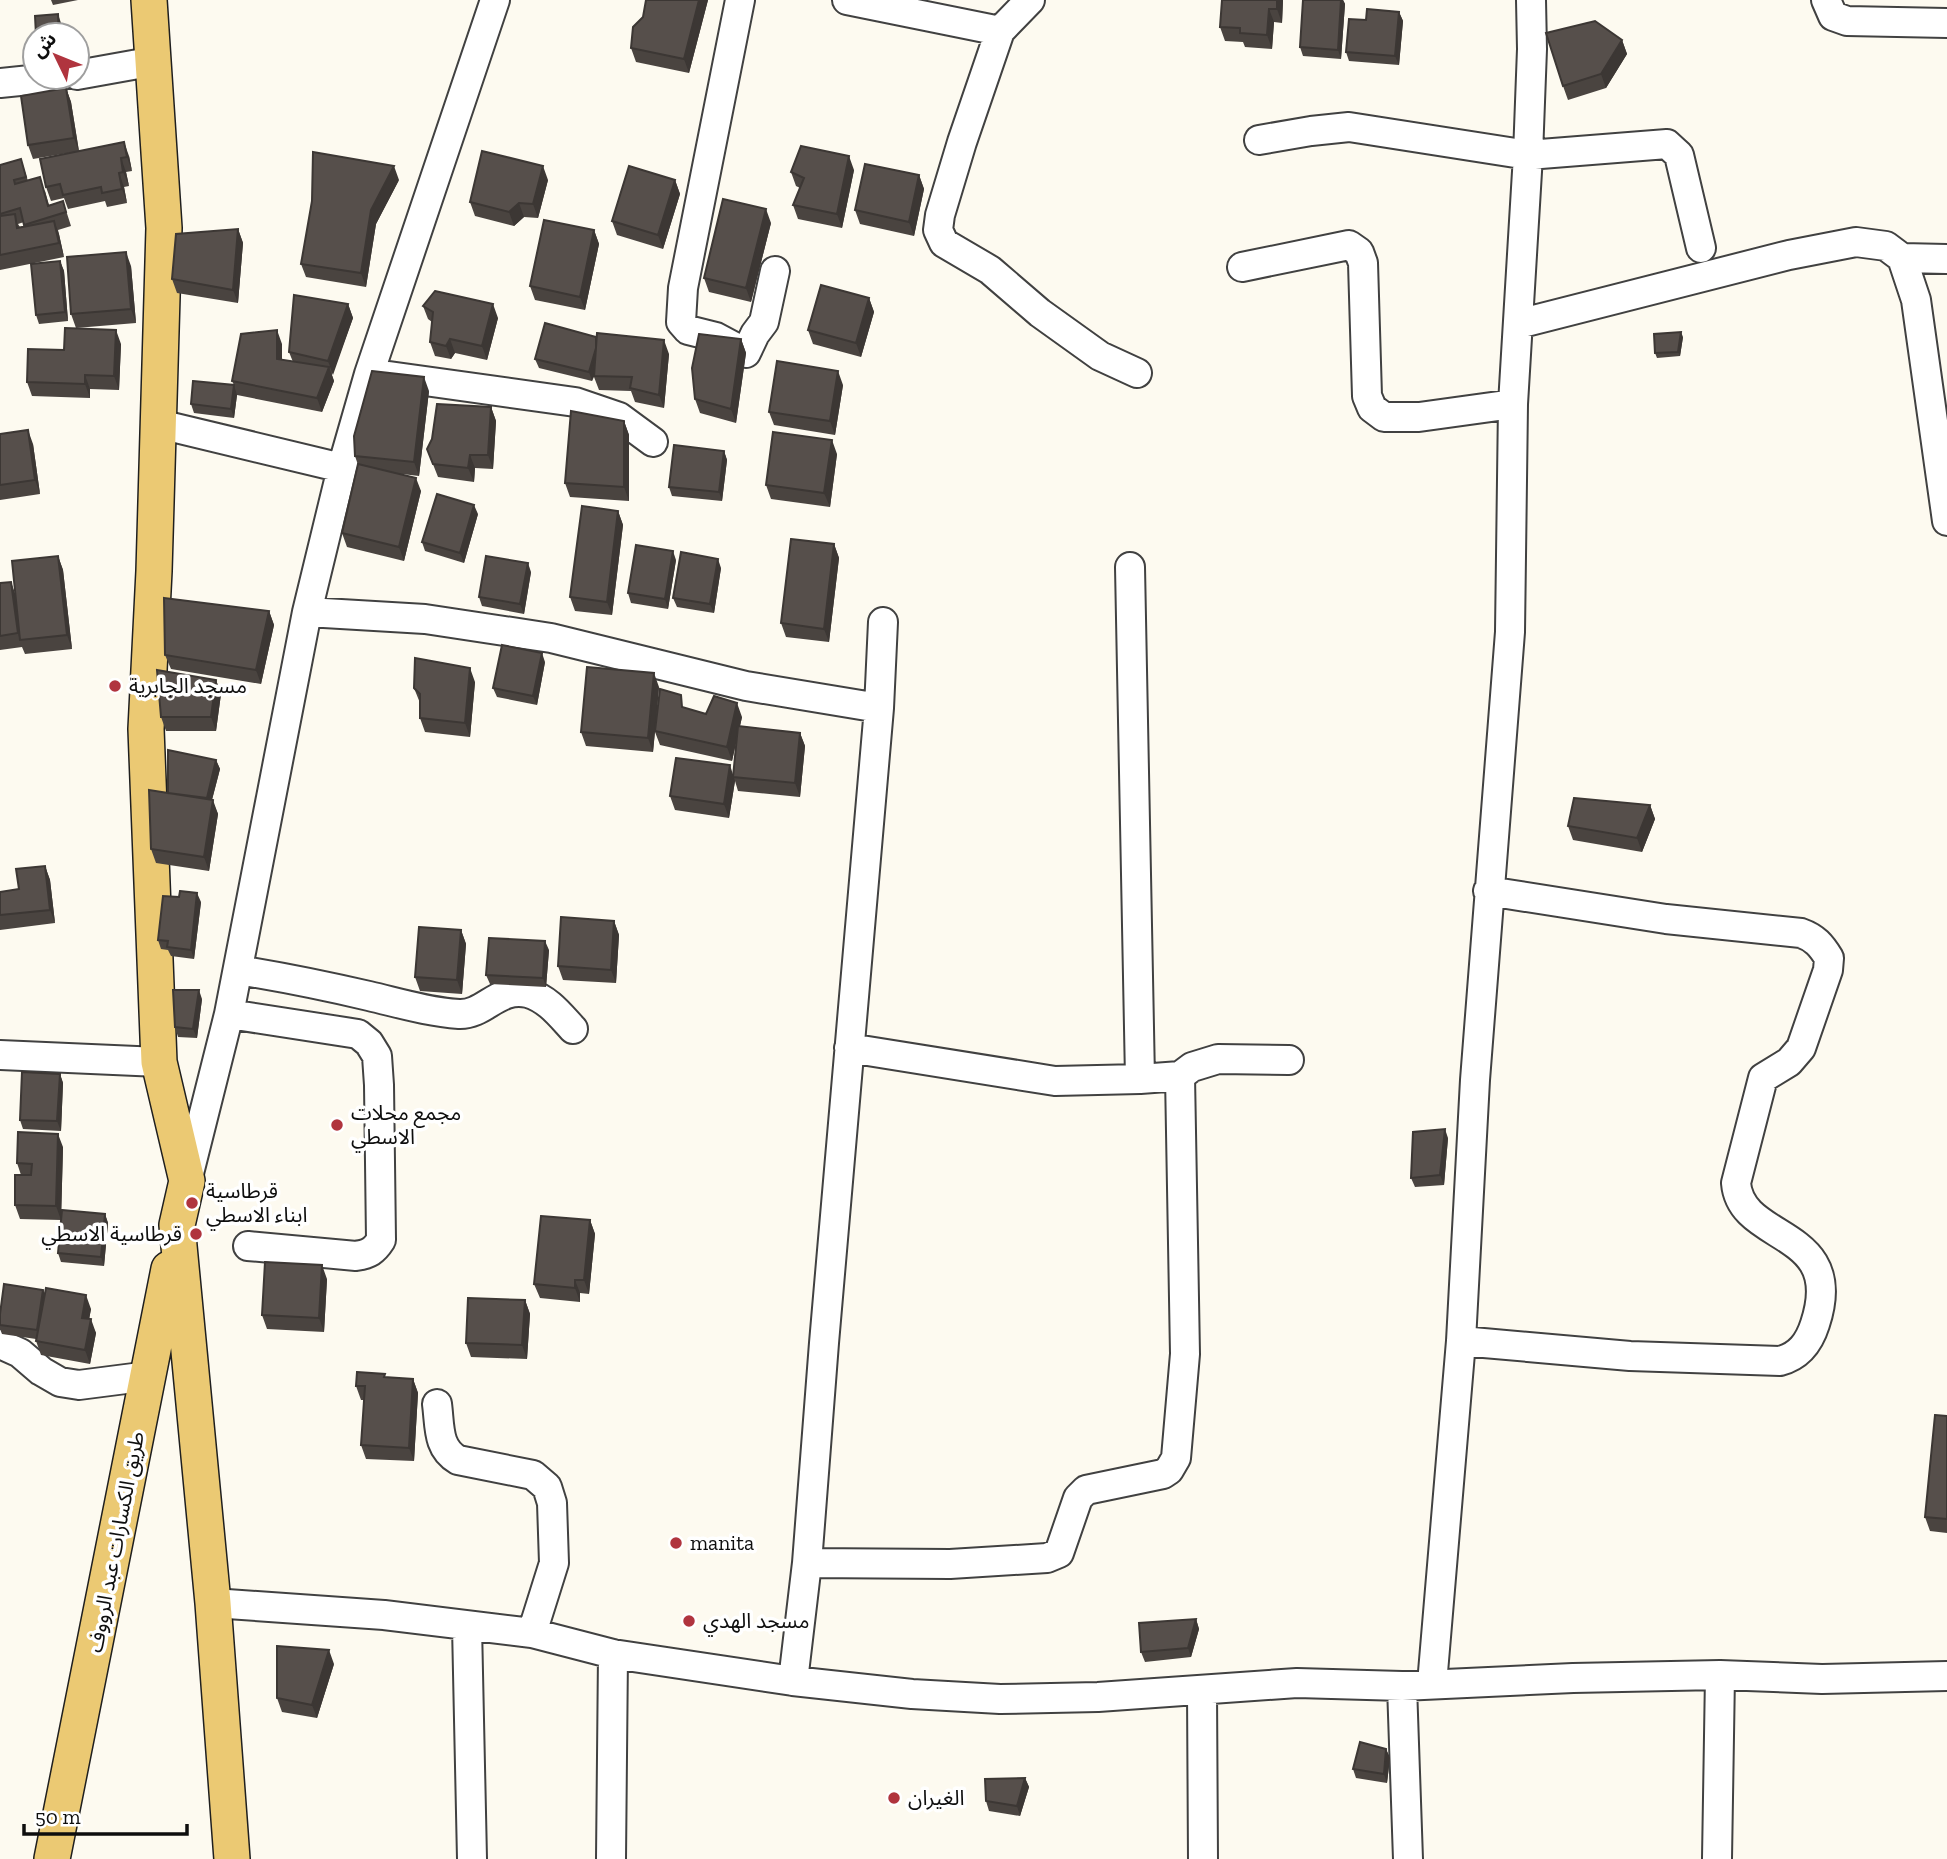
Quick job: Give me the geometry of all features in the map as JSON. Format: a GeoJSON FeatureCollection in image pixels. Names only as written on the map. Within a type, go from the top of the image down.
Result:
{"type":"FeatureCollection","features":[{"type":"Feature","properties":{"kind":"main road"},"geometry":{"type":"LineString","coordinates":[[149,0],[164,228],[146,729],[159,1062],[187,1181]]}},
{"type":"Feature","properties":{"kind":"main road","name":"طريق الكسارات عبد الرووف"},"geometry":{"type":"LineString","coordinates":[[52,1859],[187,1181]]}},
{"type":"Feature","properties":{"kind":"main road"},"geometry":{"type":"LineString","coordinates":[[177,1225],[213,1603],[232,1859]]}},
{"type":"Feature","properties":{"kind":"street"},"geometry":{"type":"LineString","coordinates":[[187,1181],[229,1014],[307,612],[342,468],[369,374],[495,0]]}},
{"type":"Feature","properties":{"kind":"street"},"geometry":{"type":"LineString","coordinates":[[740,0],[683,288],[681,322],[688,330],[716,337],[746,353],[764,322],[775,271]]}},
{"type":"Feature","properties":{"kind":"street"},"geometry":{"type":"LineString","coordinates":[[847,0],[1000,31]]}},
{"type":"Feature","properties":{"kind":"street"},"geometry":{"type":"LineString","coordinates":[[1030,0],[1000,31],[962,142],[938,230],[944,243],[990,270],[1040,313],[1100,356],[1137,373]]}},
{"type":"Feature","properties":{"kind":"street"},"geometry":{"type":"LineString","coordinates":[[1432,1684],[1461,1341],[1488,891],[1510,632],[1513,404],[1528,155],[1531,0]]}},
{"type":"Feature","properties":{"kind":"street"},"geometry":{"type":"LineString","coordinates":[[1826,0],[1833,16],[1847,21],[1947,23]]}},
{"type":"Feature","properties":{"kind":"street"},"geometry":{"type":"LineString","coordinates":[[91,72],[155,61]]}},
{"type":"Feature","properties":{"kind":"street"},"geometry":{"type":"LineString","coordinates":[[0,83],[21,81]]}},
{"type":"Feature","properties":{"kind":"street"},"geometry":{"type":"LineString","coordinates":[[1259,140],[1349,127],[1528,155],[1661,144],[1672,146],[1679,155],[1701,248]]}},
{"type":"Feature","properties":{"kind":"street"},"geometry":{"type":"LineString","coordinates":[[1518,324],[1789,255],[1856,242],[1886,246],[1902,258],[1916,300],[1947,521]]}},
{"type":"Feature","properties":{"kind":"street"},"geometry":{"type":"LineString","coordinates":[[1242,267],[1349,245],[1359,252],[1363,263],[1367,396],[1372,408],[1384,417],[1419,417],[1513,404]]}},
{"type":"Feature","properties":{"kind":"street"},"geometry":{"type":"LineString","coordinates":[[1902,258],[1947,259]]}},
{"type":"Feature","properties":{"kind":"street"},"geometry":{"type":"LineString","coordinates":[[369,374],[575,402],[619,418],[653,442]]}},
{"type":"Feature","properties":{"kind":"street"},"geometry":{"type":"LineString","coordinates":[[159,424],[342,468]]}},
{"type":"Feature","properties":{"kind":"street"},"geometry":{"type":"LineString","coordinates":[[1130,567],[1140,1080]]}},
{"type":"Feature","properties":{"kind":"street"},"geometry":{"type":"LineString","coordinates":[[307,612],[425,619],[551,638],[746,686],[879,708]]}},
{"type":"Feature","properties":{"kind":"street"},"geometry":{"type":"LineString","coordinates":[[793,1681],[807,1563],[879,708],[883,622]]}},
{"type":"Feature","properties":{"kind":"street"},"geometry":{"type":"LineString","coordinates":[[1461,1341],[1630,1356],[1780,1361],[1797,1354],[1805,1346],[1815,1323],[1821,1296],[1821,1283],[1813,1260],[1750,1212],[1739,1198],[1736,1183],[1763,1078],[1789,1062],[1801,1048],[1828,970],[1829,958],[1814,937],[1801,933],[1666,919],[1488,891]]}},
{"type":"Feature","properties":{"kind":"street"},"geometry":{"type":"LineString","coordinates":[[238,970],[291,978],[431,1010],[462,1014],[480,1009],[492,999],[509,993],[525,992],[542,998],[573,1030]]}},
{"type":"Feature","properties":{"kind":"street"},"geometry":{"type":"LineString","coordinates":[[229,1014],[358,1034],[369,1043],[377,1056],[381,1240],[373,1252],[356,1256],[248,1246]]}},
{"type":"Feature","properties":{"kind":"street"},"geometry":{"type":"LineString","coordinates":[[849,1048],[1055,1081],[1140,1080],[1180,1076],[1192,1068],[1218,1059],[1289,1060]]}},
{"type":"Feature","properties":{"kind":"street"},"geometry":{"type":"LineString","coordinates":[[0,1055],[159,1062]]}},
{"type":"Feature","properties":{"kind":"street"},"geometry":{"type":"LineString","coordinates":[[807,1563],[950,1564],[1047,1558],[1059,1553],[1078,1498],[1086,1490],[1163,1474],[1169,1470],[1176,1458],[1185,1354],[1180,1076]]}},
{"type":"Feature","properties":{"kind":"street"},"geometry":{"type":"LineString","coordinates":[[0,1344],[20,1353],[41,1371],[60,1382],[79,1385],[149,1376]]}},
{"type":"Feature","properties":{"kind":"street"},"geometry":{"type":"LineString","coordinates":[[437,1404],[442,1444],[448,1454],[457,1460],[533,1475],[547,1487],[552,1503],[554,1563],[532,1633]]}},
{"type":"Feature","properties":{"kind":"street"},"geometry":{"type":"LineString","coordinates":[[213,1603],[383,1615],[532,1633],[613,1654],[793,1681],[912,1694],[1000,1699],[1098,1697],[1297,1684],[1402,1686],[1720,1675],[1822,1679],[1947,1676]]}},
{"type":"Feature","properties":{"kind":"street"},"geometry":{"type":"LineString","coordinates":[[467,1626],[472,1859]]}},
{"type":"Feature","properties":{"kind":"street"},"geometry":{"type":"LineString","coordinates":[[611,1859],[613,1654]]}},
{"type":"Feature","properties":{"kind":"street"},"geometry":{"type":"LineString","coordinates":[[1717,1859],[1720,1675]]}},
{"type":"Feature","properties":{"kind":"street"},"geometry":{"type":"LineString","coordinates":[[1402,1686],[1408,1859]]}},
{"type":"Feature","properties":{"kind":"street"},"geometry":{"type":"LineString","coordinates":[[1202,1691],[1203,1859]]}},
{"type":"Feature","properties":{"kind":"building"},"geometry":{"type":"Polygon","coordinates":[[[646,0],[699,0],[684,59],[631,48],[633,27],[643,17],[646,0]]]}},
{"type":"Feature","properties":{"kind":"building"},"geometry":{"type":"Polygon","coordinates":[[[1222,0],[1277,0],[1277,9],[1269,9],[1267,35],[1240,33],[1240,28],[1220,27],[1222,0]]]}},
{"type":"Feature","properties":{"kind":"building"},"geometry":{"type":"Polygon","coordinates":[[[1303,0],[1341,0],[1338,50],[1300,47],[1303,0]]]}},
{"type":"Feature","properties":{"kind":"building"},"geometry":{"type":"Polygon","coordinates":[[[1367,9],[1399,12],[1395,56],[1346,52],[1349,19],[1366,20],[1367,9]]]}},
{"type":"Feature","properties":{"kind":"building"},"geometry":{"type":"Polygon","coordinates":[[[58,14],[58,21],[35,21],[35,16],[58,14]]]}},
{"type":"Feature","properties":{"kind":"building"},"geometry":{"type":"Polygon","coordinates":[[[1595,21],[1622,40],[1601,74],[1563,86],[1546,33],[1595,21]]]}},
{"type":"Feature","properties":{"kind":"building"},"geometry":{"type":"Polygon","coordinates":[[[66,91],[74,138],[28,145],[21,96],[66,91]]]}},
{"type":"Feature","properties":{"kind":"building"},"geometry":{"type":"Polygon","coordinates":[[[124,142],[127,157],[121,158],[123,172],[119,173],[122,189],[102,193],[101,187],[63,195],[60,184],[46,187],[40,159],[124,142]]]}},
{"type":"Feature","properties":{"kind":"building"},"geometry":{"type":"Polygon","coordinates":[[[801,146],[849,156],[837,214],[793,205],[804,178],[791,172],[801,146]]]}},
{"type":"Feature","properties":{"kind":"building"},"geometry":{"type":"Polygon","coordinates":[[[482,151],[543,166],[533,204],[519,203],[509,212],[470,202],[482,151]]]}},
{"type":"Feature","properties":{"kind":"building"},"geometry":{"type":"Polygon","coordinates":[[[313,152],[394,166],[371,210],[361,273],[301,264],[312,201],[313,152]]]}},
{"type":"Feature","properties":{"kind":"building"},"geometry":{"type":"Polygon","coordinates":[[[21,159],[26,177],[14,180],[15,184],[40,177],[48,206],[63,201],[66,212],[24,225],[20,208],[0,214],[0,165],[21,159]]]}},
{"type":"Feature","properties":{"kind":"building"},"geometry":{"type":"Polygon","coordinates":[[[865,164],[919,175],[909,222],[855,210],[865,164]]]}},
{"type":"Feature","properties":{"kind":"building"},"geometry":{"type":"Polygon","coordinates":[[[629,166],[675,180],[658,235],[612,221],[629,166]]]}},
{"type":"Feature","properties":{"kind":"building"},"geometry":{"type":"Polygon","coordinates":[[[723,199],[766,209],[746,288],[704,278],[723,199]]]}},
{"type":"Feature","properties":{"kind":"building"},"geometry":{"type":"Polygon","coordinates":[[[15,214],[17,228],[54,221],[59,243],[0,255],[0,216],[15,214]]]}},
{"type":"Feature","properties":{"kind":"building"},"geometry":{"type":"Polygon","coordinates":[[[544,220],[594,230],[580,297],[530,286],[544,220]]]}},
{"type":"Feature","properties":{"kind":"building"},"geometry":{"type":"Polygon","coordinates":[[[238,229],[233,290],[172,279],[176,234],[238,229]]]}},
{"type":"Feature","properties":{"kind":"building"},"geometry":{"type":"Polygon","coordinates":[[[126,252],[131,309],[71,314],[67,257],[126,252]]]}},
{"type":"Feature","properties":{"kind":"building"},"geometry":{"type":"Polygon","coordinates":[[[60,261],[65,312],[36,315],[31,264],[60,261]]]}},
{"type":"Feature","properties":{"kind":"building"},"geometry":{"type":"Polygon","coordinates":[[[821,285],[869,298],[856,343],[808,330],[821,285]]]}},
{"type":"Feature","properties":{"kind":"building"},"geometry":{"type":"Polygon","coordinates":[[[435,291],[493,304],[482,346],[450,339],[446,346],[430,342],[433,312],[423,306],[435,291]]]}},
{"type":"Feature","properties":{"kind":"building"},"geometry":{"type":"Polygon","coordinates":[[[294,295],[348,304],[328,361],[289,352],[294,295]]]}},
{"type":"Feature","properties":{"kind":"building"},"geometry":{"type":"Polygon","coordinates":[[[545,323],[596,337],[596,348],[589,372],[535,359],[545,323]]]}},
{"type":"Feature","properties":{"kind":"building"},"geometry":{"type":"Polygon","coordinates":[[[65,328],[116,330],[114,376],[85,375],[85,384],[27,382],[28,349],[64,350],[65,328]]]}},
{"type":"Feature","properties":{"kind":"building"},"geometry":{"type":"Polygon","coordinates":[[[277,330],[277,359],[329,367],[317,398],[232,381],[241,334],[277,330]]]}},
{"type":"Feature","properties":{"kind":"building"},"geometry":{"type":"Polygon","coordinates":[[[1681,332],[1678,352],[1655,353],[1654,334],[1681,332]]]}},
{"type":"Feature","properties":{"kind":"building"},"geometry":{"type":"Polygon","coordinates":[[[597,333],[664,340],[659,395],[630,388],[632,377],[594,376],[597,333]]]}},
{"type":"Feature","properties":{"kind":"building"},"geometry":{"type":"Polygon","coordinates":[[[699,334],[741,339],[731,409],[695,399],[692,368],[699,334]]]}},
{"type":"Feature","properties":{"kind":"building"},"geometry":{"type":"Polygon","coordinates":[[[777,361],[838,371],[830,421],[769,412],[777,361]]]}},
{"type":"Feature","properties":{"kind":"building"},"geometry":{"type":"Polygon","coordinates":[[[372,371],[424,377],[414,462],[355,456],[354,436],[372,371]]]}},
{"type":"Feature","properties":{"kind":"building"},"geometry":{"type":"Polygon","coordinates":[[[193,381],[234,385],[231,409],[191,404],[193,381]]]}},
{"type":"Feature","properties":{"kind":"building"},"geometry":{"type":"Polygon","coordinates":[[[437,404],[491,407],[488,455],[470,455],[468,468],[433,464],[427,449],[432,439],[437,404]]]}},
{"type":"Feature","properties":{"kind":"building"},"geometry":{"type":"Polygon","coordinates":[[[571,411],[624,421],[624,487],[565,483],[571,411]]]}},
{"type":"Feature","properties":{"kind":"building"},"geometry":{"type":"Polygon","coordinates":[[[28,430],[35,480],[0,485],[0,434],[28,430]]]}},
{"type":"Feature","properties":{"kind":"building"},"geometry":{"type":"Polygon","coordinates":[[[773,432],[832,440],[824,493],[766,485],[773,432]]]}},
{"type":"Feature","properties":{"kind":"building"},"geometry":{"type":"Polygon","coordinates":[[[674,445],[724,451],[719,492],[669,487],[674,445]]]}},
{"type":"Feature","properties":{"kind":"building"},"geometry":{"type":"Polygon","coordinates":[[[358,464],[416,478],[399,547],[342,533],[358,464]]]}},
{"type":"Feature","properties":{"kind":"building"},"geometry":{"type":"Polygon","coordinates":[[[437,494],[474,505],[460,553],[422,542],[437,494]]]}},
{"type":"Feature","properties":{"kind":"building"},"geometry":{"type":"Polygon","coordinates":[[[582,506],[618,511],[607,602],[570,597],[582,506]]]}},
{"type":"Feature","properties":{"kind":"building"},"geometry":{"type":"Polygon","coordinates":[[[791,539],[834,544],[824,629],[781,623],[791,539]]]}},
{"type":"Feature","properties":{"kind":"building"},"geometry":{"type":"Polygon","coordinates":[[[636,545],[673,551],[665,599],[628,593],[636,545]]]}},
{"type":"Feature","properties":{"kind":"building"},"geometry":{"type":"Polygon","coordinates":[[[681,552],[718,559],[710,604],[673,598],[681,552]]]}},
{"type":"Feature","properties":{"kind":"building"},"geometry":{"type":"Polygon","coordinates":[[[58,556],[67,635],[20,640],[12,561],[58,556]]]}},
{"type":"Feature","properties":{"kind":"building"},"geometry":{"type":"Polygon","coordinates":[[[486,556],[528,563],[520,604],[479,597],[486,556]]]}},
{"type":"Feature","properties":{"kind":"building"},"geometry":{"type":"Polygon","coordinates":[[[11,582],[18,633],[0,636],[0,583],[11,582]]]}},
{"type":"Feature","properties":{"kind":"building"},"geometry":{"type":"Polygon","coordinates":[[[164,598],[269,611],[256,670],[165,655],[164,598]]]}},
{"type":"Feature","properties":{"kind":"building"},"geometry":{"type":"Polygon","coordinates":[[[502,645],[542,653],[533,696],[493,688],[502,645]]]}},
{"type":"Feature","properties":{"kind":"building"},"geometry":{"type":"Polygon","coordinates":[[[415,658],[470,668],[465,723],[420,718],[420,694],[414,688],[415,658]]]}},
{"type":"Feature","properties":{"kind":"building"},"geometry":{"type":"Polygon","coordinates":[[[587,667],[654,673],[648,738],[581,732],[587,667]]]}},
{"type":"Feature","properties":{"kind":"building"},"geometry":{"type":"Polygon","coordinates":[[[157,670],[216,680],[211,717],[161,717],[157,670]]]}},
{"type":"Feature","properties":{"kind":"building"},"geometry":{"type":"Polygon","coordinates":[[[660,689],[681,695],[682,707],[706,714],[714,696],[737,703],[727,747],[655,731],[660,689]]]}},
{"type":"Feature","properties":{"kind":"building"},"geometry":{"type":"Polygon","coordinates":[[[738,726],[800,733],[795,783],[733,777],[738,726]]]}},
{"type":"Feature","properties":{"kind":"building"},"geometry":{"type":"Polygon","coordinates":[[[168,750],[216,760],[207,798],[168,793],[168,750]]]}},
{"type":"Feature","properties":{"kind":"building"},"geometry":{"type":"Polygon","coordinates":[[[676,758],[730,765],[724,804],[670,796],[676,758]]]}},
{"type":"Feature","properties":{"kind":"building"},"geometry":{"type":"Polygon","coordinates":[[[149,790],[213,800],[204,857],[151,849],[149,790]]]}},
{"type":"Feature","properties":{"kind":"building"},"geometry":{"type":"Polygon","coordinates":[[[1574,798],[1650,805],[1637,838],[1568,826],[1574,798]]]}},
{"type":"Feature","properties":{"kind":"building"},"geometry":{"type":"Polygon","coordinates":[[[45,866],[50,910],[0,915],[0,892],[19,889],[16,869],[45,866]]]}},
{"type":"Feature","properties":{"kind":"building"},"geometry":{"type":"Polygon","coordinates":[[[180,891],[197,893],[191,950],[167,947],[168,941],[158,940],[163,896],[179,897],[180,891]]]}},
{"type":"Feature","properties":{"kind":"building"},"geometry":{"type":"Polygon","coordinates":[[[561,917],[614,921],[611,970],[558,966],[561,917]]]}},
{"type":"Feature","properties":{"kind":"building"},"geometry":{"type":"Polygon","coordinates":[[[419,927],[461,930],[457,980],[415,977],[419,927]]]}},
{"type":"Feature","properties":{"kind":"building"},"geometry":{"type":"Polygon","coordinates":[[[489,938],[545,941],[543,978],[486,975],[489,938]]]}},
{"type":"Feature","properties":{"kind":"building"},"geometry":{"type":"Polygon","coordinates":[[[173,990],[199,990],[193,1029],[175,1027],[173,990]]]}},
{"type":"Feature","properties":{"kind":"building"},"geometry":{"type":"Polygon","coordinates":[[[22,1072],[60,1074],[57,1121],[20,1120],[22,1072]]]}},
{"type":"Feature","properties":{"kind":"building"},"geometry":{"type":"Polygon","coordinates":[[[1445,1129],[1440,1175],[1411,1178],[1413,1132],[1445,1129]]]}},
{"type":"Feature","properties":{"kind":"building"},"geometry":{"type":"Polygon","coordinates":[[[18,1132],[58,1134],[56,1206],[15,1205],[15,1175],[31,1175],[32,1164],[17,1163],[18,1132]]]}},
{"type":"Feature","properties":{"kind":"building"},"geometry":{"type":"Polygon","coordinates":[[[62,1210],[105,1214],[101,1257],[58,1253],[62,1210]]]}},
{"type":"Feature","properties":{"kind":"building"},"geometry":{"type":"Polygon","coordinates":[[[541,1216],[590,1220],[584,1280],[575,1280],[575,1288],[534,1284],[541,1216]]]}},
{"type":"Feature","properties":{"kind":"building"},"geometry":{"type":"Polygon","coordinates":[[[265,1262],[322,1265],[319,1318],[262,1315],[265,1262]]]}},
{"type":"Feature","properties":{"kind":"building"},"geometry":{"type":"Polygon","coordinates":[[[4,1284],[43,1290],[37,1330],[0,1325],[4,1284]]]}},
{"type":"Feature","properties":{"kind":"building"},"geometry":{"type":"Polygon","coordinates":[[[46,1288],[86,1295],[82,1318],[91,1319],[85,1350],[36,1341],[46,1288]]]}},
{"type":"Feature","properties":{"kind":"building"},"geometry":{"type":"Polygon","coordinates":[[[468,1298],[525,1300],[522,1345],[466,1343],[468,1298]]]}},
{"type":"Feature","properties":{"kind":"building"},"geometry":{"type":"Polygon","coordinates":[[[357,1372],[413,1379],[409,1448],[361,1445],[365,1386],[356,1386],[357,1372]]]}},
{"type":"Feature","properties":{"kind":"building"},"geometry":{"type":"Polygon","coordinates":[[[1935,1415],[1947,1416],[1947,1519],[1925,1517],[1935,1415]]]}},
{"type":"Feature","properties":{"kind":"building"},"geometry":{"type":"Polygon","coordinates":[[[1196,1619],[1188,1648],[1141,1652],[1139,1623],[1196,1619]]]}},
{"type":"Feature","properties":{"kind":"building"},"geometry":{"type":"Polygon","coordinates":[[[277,1646],[329,1650],[312,1705],[277,1698],[277,1646]]]}},
{"type":"Feature","properties":{"kind":"building"},"geometry":{"type":"Polygon","coordinates":[[[1360,1742],[1386,1749],[1384,1774],[1353,1769],[1360,1742]]]}},
{"type":"Feature","properties":{"kind":"building"},"geometry":{"type":"Polygon","coordinates":[[[1025,1778],[1017,1806],[986,1801],[985,1779],[1025,1778]]]}},
{"type":"Feature","properties":{"kind":"place","name":"مسجد الجابرية"},"geometry":{"type":"Point","coordinates":[115,686]}},
{"type":"Feature","properties":{"kind":"place","name":"مجمع محلات الاسطي"},"geometry":{"type":"Point","coordinates":[337,1125]}},
{"type":"Feature","properties":{"kind":"place","name":"قرطاسية ابناء الاسطي"},"geometry":{"type":"Point","coordinates":[192,1203]}},
{"type":"Feature","properties":{"kind":"place","name":"قرطاسية الاسطي"},"geometry":{"type":"Point","coordinates":[196,1234]}},
{"type":"Feature","properties":{"kind":"place","name":"manita"},"geometry":{"type":"Point","coordinates":[676,1543]}},
{"type":"Feature","properties":{"kind":"place","name":"مسجد الهدي"},"geometry":{"type":"Point","coordinates":[689,1621]}},
{"type":"Feature","properties":{"kind":"place","name":"الغيران"},"geometry":{"type":"Point","coordinates":[894,1798]}}]}
